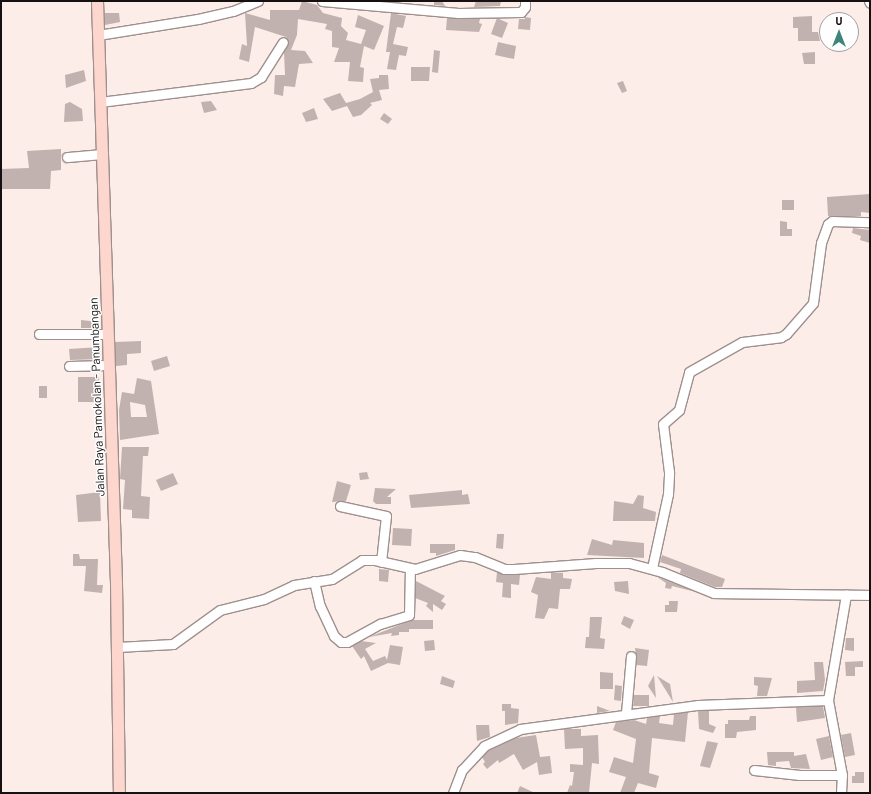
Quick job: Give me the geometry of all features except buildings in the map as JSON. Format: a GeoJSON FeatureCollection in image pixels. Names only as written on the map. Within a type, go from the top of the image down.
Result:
{"type":"FeatureCollection","features":[{"type":"Feature","properties":{"kind":"main road","name":"Jalan Raya Pamokolan - Panumbangan"},"geometry":{"type":"LineString","coordinates":[[97,1],[103,154],[117,647],[119,793]]}},
{"type":"Feature","properties":{"kind":"street"},"geometry":{"type":"LineString","coordinates":[[98,36],[198,19],[234,11],[258,1]]}},
{"type":"Feature","properties":{"kind":"street"},"geometry":{"type":"LineString","coordinates":[[322,1],[458,13],[521,12],[525,7],[525,1]]}},
{"type":"Feature","properties":{"kind":"street"},"geometry":{"type":"LineString","coordinates":[[100,102],[251,83],[261,77],[283,42]]}},
{"type":"Feature","properties":{"kind":"street"},"geometry":{"type":"LineString","coordinates":[[67,157],[103,154]]}},
{"type":"Feature","properties":{"kind":"street"},"geometry":{"type":"LineString","coordinates":[[652,568],[668,494],[669,472],[663,424],[679,410],[689,372],[742,342],[781,337],[786,334],[812,306],[820,250],[828,224],[832,221],[870,222]]}},
{"type":"Feature","properties":{"kind":"street"},"geometry":{"type":"LineString","coordinates":[[39,334],[108,334]]}},
{"type":"Feature","properties":{"kind":"street"},"geometry":{"type":"LineString","coordinates":[[69,366],[109,365]]}},
{"type":"Feature","properties":{"kind":"street"},"geometry":{"type":"LineString","coordinates":[[340,506],[386,516],[381,562]]}},
{"type":"Feature","properties":{"kind":"street"},"geometry":{"type":"LineString","coordinates":[[117,647],[173,644],[220,610],[264,599],[294,584],[332,579],[362,560],[410,568],[434,565],[460,555],[475,557],[504,569],[514,570],[596,563],[629,563],[652,568],[714,593],[870,595]]}},
{"type":"Feature","properties":{"kind":"street"},"geometry":{"type":"LineString","coordinates":[[314,582],[320,606],[334,636],[337,640],[347,642],[380,624],[409,615],[410,568]]}},
{"type":"Feature","properties":{"kind":"street"},"geometry":{"type":"LineString","coordinates":[[841,793],[842,775],[828,700],[846,595]]}},
{"type":"Feature","properties":{"kind":"street"},"geometry":{"type":"LineString","coordinates":[[626,713],[631,656]]}},
{"type":"Feature","properties":{"kind":"street"},"geometry":{"type":"LineString","coordinates":[[453,793],[462,770],[484,746],[497,738],[520,729],[626,713],[698,705],[828,700]]}},
{"type":"Feature","properties":{"kind":"street"},"geometry":{"type":"LineString","coordinates":[[754,770],[800,775],[842,775]]}}]}
